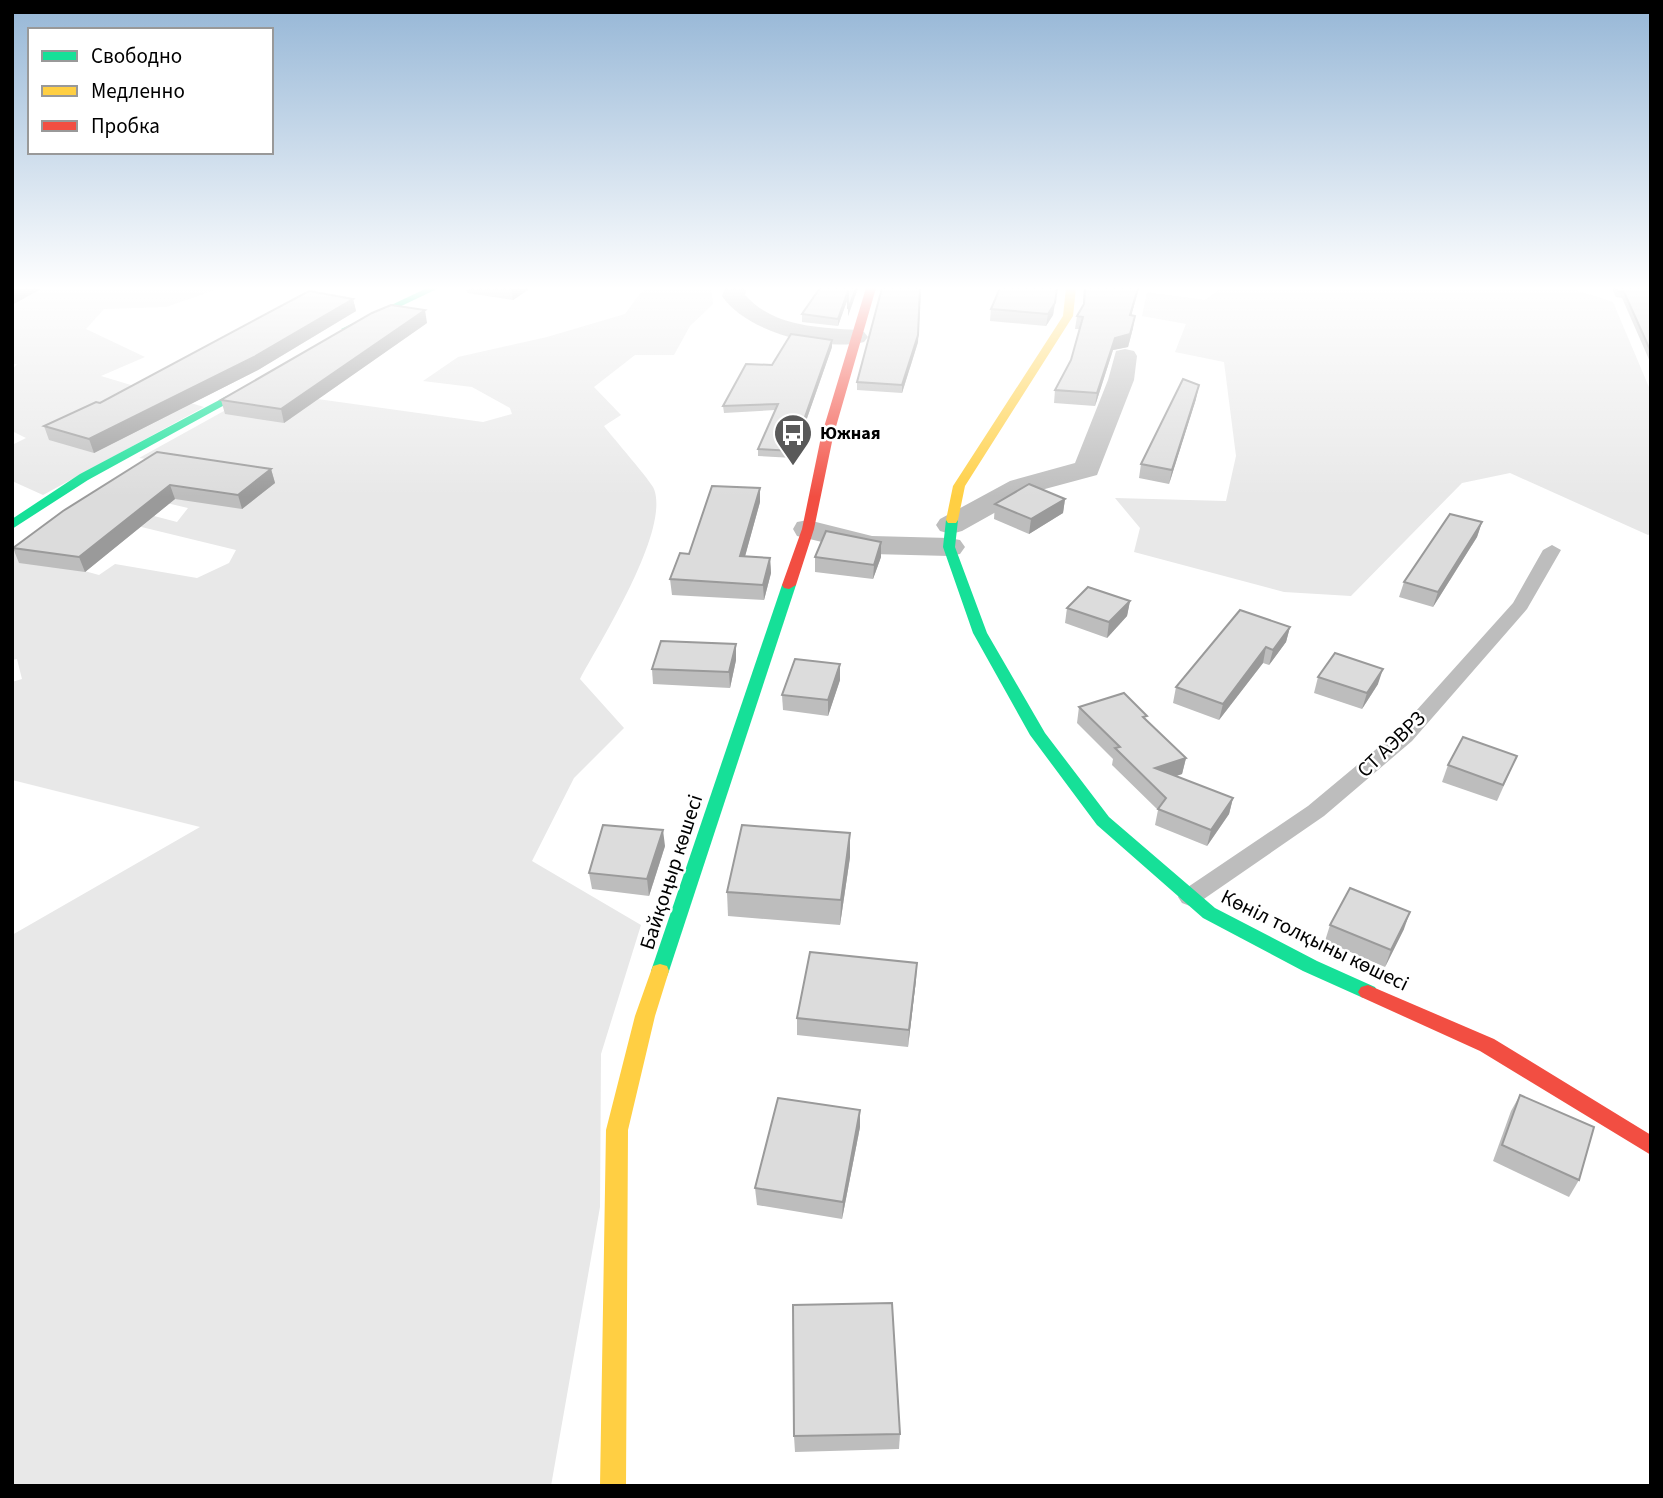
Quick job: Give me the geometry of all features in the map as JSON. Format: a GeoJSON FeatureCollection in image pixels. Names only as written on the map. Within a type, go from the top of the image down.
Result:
{"type":"FeatureCollection","features":[{"type":"Feature","properties":{"kind":"street","name":"Байқоңыр көшесі"},"geometry":{"type":"LineString","coordinates":[[613,1486],[617,1130],[645,1016],[807,529],[827,437],[850,358]]}},
{"type":"Feature","properties":{"kind":"street"},"geometry":{"type":"LineString","coordinates":[[950,536],[959,486],[1041,358]]}},
{"type":"Feature","properties":{"kind":"street"},"geometry":{"type":"LineString","coordinates":[[807,529],[873,545],[950,536],[1020,487],[1087,469],[1121,380],[1125,358]]}},
{"type":"Feature","properties":{"kind":"street"},"geometry":{"type":"LineString","coordinates":[[14,521],[84,477],[279,370]]}},
{"type":"Feature","properties":{"kind":"street","name":"Көніл толқыны көшесі"},"geometry":{"type":"LineString","coordinates":[[950,536],[980,633],[1038,735],[1103,821],[1190,897],[1209,913],[1310,966],[1487,1045],[1651,1146]]}},
{"type":"Feature","properties":{"kind":"lane","name":"СТ АЭВРЗ"},"geometry":{"type":"LineString","coordinates":[[1190,897],[1316,811],[1405,736],[1521,605],[1552,550]]}},
{"type":"Feature","properties":{"kind":"shaded area"},"geometry":{"type":"Polygon","coordinates":[[[12,358],[143,358],[101,376],[204,407],[43,495],[12,481],[12,445],[26,438],[12,431],[12,370],[17,364],[12,364],[12,358]]]}},
{"type":"Feature","properties":{"kind":"shaded area"},"geometry":{"type":"Polygon","coordinates":[[[457,358],[631,358],[594,387],[621,415],[604,426],[654,489],[656,508],[643,557],[617,613],[580,679],[624,728],[574,778],[532,861],[641,925],[601,1054],[600,1207],[551,1486],[12,1486],[12,935],[200,827],[12,780],[12,682],[22,679],[17,659],[12,660],[12,551],[99,575],[115,564],[197,578],[229,563],[236,550],[125,523],[139,512],[177,522],[188,508],[158,501],[204,467],[139,458],[260,391],[483,422],[512,414],[510,408],[472,387],[423,381],[457,358]]]}},
{"type":"Feature","properties":{"kind":"shaded area"},"geometry":{"type":"Polygon","coordinates":[[[1204,358],[1637,358],[1651,392],[1651,533],[1648,535],[1510,473],[1462,483],[1351,596],[1284,592],[1134,552],[1140,528],[1115,498],[1226,501],[1236,456],[1224,362],[1204,358]]]}},
{"type":"Feature","properties":{"kind":"building"},"geometry":{"type":"Polygon","coordinates":[[[184,358],[252,358],[89,439],[44,426],[96,402],[100,403],[184,358]]]}},
{"type":"Feature","properties":{"kind":"building"},"geometry":{"type":"Polygon","coordinates":[[[294,358],[355,358],[281,409],[221,400],[294,358]]]}},
{"type":"Feature","properties":{"kind":"building"},"geometry":{"type":"Polygon","coordinates":[[[776,358],[826,358],[793,451],[758,449],[778,404],[723,406],[746,364],[772,365],[776,358]]]}},
{"type":"Feature","properties":{"kind":"building"},"geometry":{"type":"Polygon","coordinates":[[[863,358],[911,358],[902,385],[857,382],[863,358]]]}},
{"type":"Feature","properties":{"kind":"building"},"geometry":{"type":"Polygon","coordinates":[[[1108,358],[1097,393],[1055,390],[1071,360],[1108,358]]]}},
{"type":"Feature","properties":{"kind":"building"},"geometry":{"type":"Polygon","coordinates":[[[1183,379],[1199,385],[1172,470],[1141,464],[1183,379]]]}},
{"type":"Feature","properties":{"kind":"building"},"geometry":{"type":"Polygon","coordinates":[[[157,452],[271,469],[238,495],[170,485],[79,557],[13,548],[63,511],[157,452]]]}},
{"type":"Feature","properties":{"kind":"building"},"geometry":{"type":"Polygon","coordinates":[[[1029,484],[1065,499],[1031,519],[995,504],[1029,484]]]}},
{"type":"Feature","properties":{"kind":"building"},"geometry":{"type":"Polygon","coordinates":[[[712,486],[760,488],[740,556],[770,558],[763,585],[670,579],[680,553],[689,554],[712,486]]]}},
{"type":"Feature","properties":{"kind":"building"},"geometry":{"type":"Polygon","coordinates":[[[1450,514],[1482,522],[1438,592],[1404,582],[1450,514]]]}},
{"type":"Feature","properties":{"kind":"building"},"geometry":{"type":"Polygon","coordinates":[[[826,531],[881,542],[874,565],[815,557],[826,531]]]}},
{"type":"Feature","properties":{"kind":"building"},"geometry":{"type":"Polygon","coordinates":[[[1088,587],[1130,601],[1109,622],[1067,608],[1088,587]]]}},
{"type":"Feature","properties":{"kind":"building"},"geometry":{"type":"Polygon","coordinates":[[[1240,610],[1290,627],[1273,650],[1266,647],[1223,704],[1176,687],[1240,610]]]}},
{"type":"Feature","properties":{"kind":"building"},"geometry":{"type":"Polygon","coordinates":[[[661,641],[736,644],[729,672],[652,669],[661,641]]]}},
{"type":"Feature","properties":{"kind":"building"},"geometry":{"type":"Polygon","coordinates":[[[1335,653],[1383,669],[1367,693],[1318,677],[1335,653]]]}},
{"type":"Feature","properties":{"kind":"building"},"geometry":{"type":"Polygon","coordinates":[[[795,659],[840,664],[828,700],[782,695],[795,659]]]}},
{"type":"Feature","properties":{"kind":"building"},"geometry":{"type":"Polygon","coordinates":[[[1124,693],[1147,716],[1143,717],[1186,758],[1155,768],[1233,798],[1211,830],[1158,809],[1166,798],[1115,748],[1120,747],[1079,707],[1124,693]]]}},
{"type":"Feature","properties":{"kind":"building"},"geometry":{"type":"Polygon","coordinates":[[[1463,737],[1517,756],[1503,785],[1448,765],[1463,737]]]}},
{"type":"Feature","properties":{"kind":"building"},"geometry":{"type":"Polygon","coordinates":[[[603,825],[663,830],[647,879],[589,873],[603,825]]]}},
{"type":"Feature","properties":{"kind":"building"},"geometry":{"type":"Polygon","coordinates":[[[742,825],[850,833],[841,900],[727,892],[742,825]]]}},
{"type":"Feature","properties":{"kind":"building"},"geometry":{"type":"Polygon","coordinates":[[[1350,888],[1410,912],[1391,950],[1330,925],[1350,888]]]}},
{"type":"Feature","properties":{"kind":"building"},"geometry":{"type":"Polygon","coordinates":[[[810,952],[917,963],[909,1030],[797,1018],[810,952]]]}},
{"type":"Feature","properties":{"kind":"building"},"geometry":{"type":"Polygon","coordinates":[[[1520,1095],[1594,1127],[1579,1180],[1502,1145],[1520,1095]]]}},
{"type":"Feature","properties":{"kind":"building"},"geometry":{"type":"Polygon","coordinates":[[[778,1098],[860,1110],[843,1202],[755,1188],[778,1098]]]}},
{"type":"Feature","properties":{"kind":"building"},"geometry":{"type":"Polygon","coordinates":[[[892,1303],[900,1434],[794,1436],[793,1305],[892,1303]]]}},
{"type":"Feature","properties":{"kind":"traffic: fast"},"geometry":{"type":"LineString","coordinates":[[12,525],[84,477],[268,377]]}},
{"type":"Feature","properties":{"kind":"traffic: fast"},"geometry":{"type":"LineString","coordinates":[[952,520],[949,547],[980,633],[1038,735],[1103,821],[1209,913],[1310,966],[1368,992]]}},
{"type":"Feature","properties":{"kind":"traffic: fast"},"geometry":{"type":"LineString","coordinates":[[660,971],[789,585]]}},
{"type":"Feature","properties":{"kind":"traffic: slow"},"geometry":{"type":"LineString","coordinates":[[952,520],[959,486],[1041,358]]}},
{"type":"Feature","properties":{"kind":"traffic: slow"},"geometry":{"type":"LineString","coordinates":[[613,1486],[617,1130],[645,1016],[660,971]]}},
{"type":"Feature","properties":{"kind":"traffic: jam"},"geometry":{"type":"LineString","coordinates":[[789,585],[808,529],[827,437],[850,358]]}},
{"type":"Feature","properties":{"kind":"traffic: jam"},"geometry":{"type":"LineString","coordinates":[[1368,992],[1487,1045],[1651,1146]]}},
{"type":"Feature","properties":{"kind":"place","name":"Южная"},"geometry":{"type":"Point","coordinates":[793,467]}}]}
